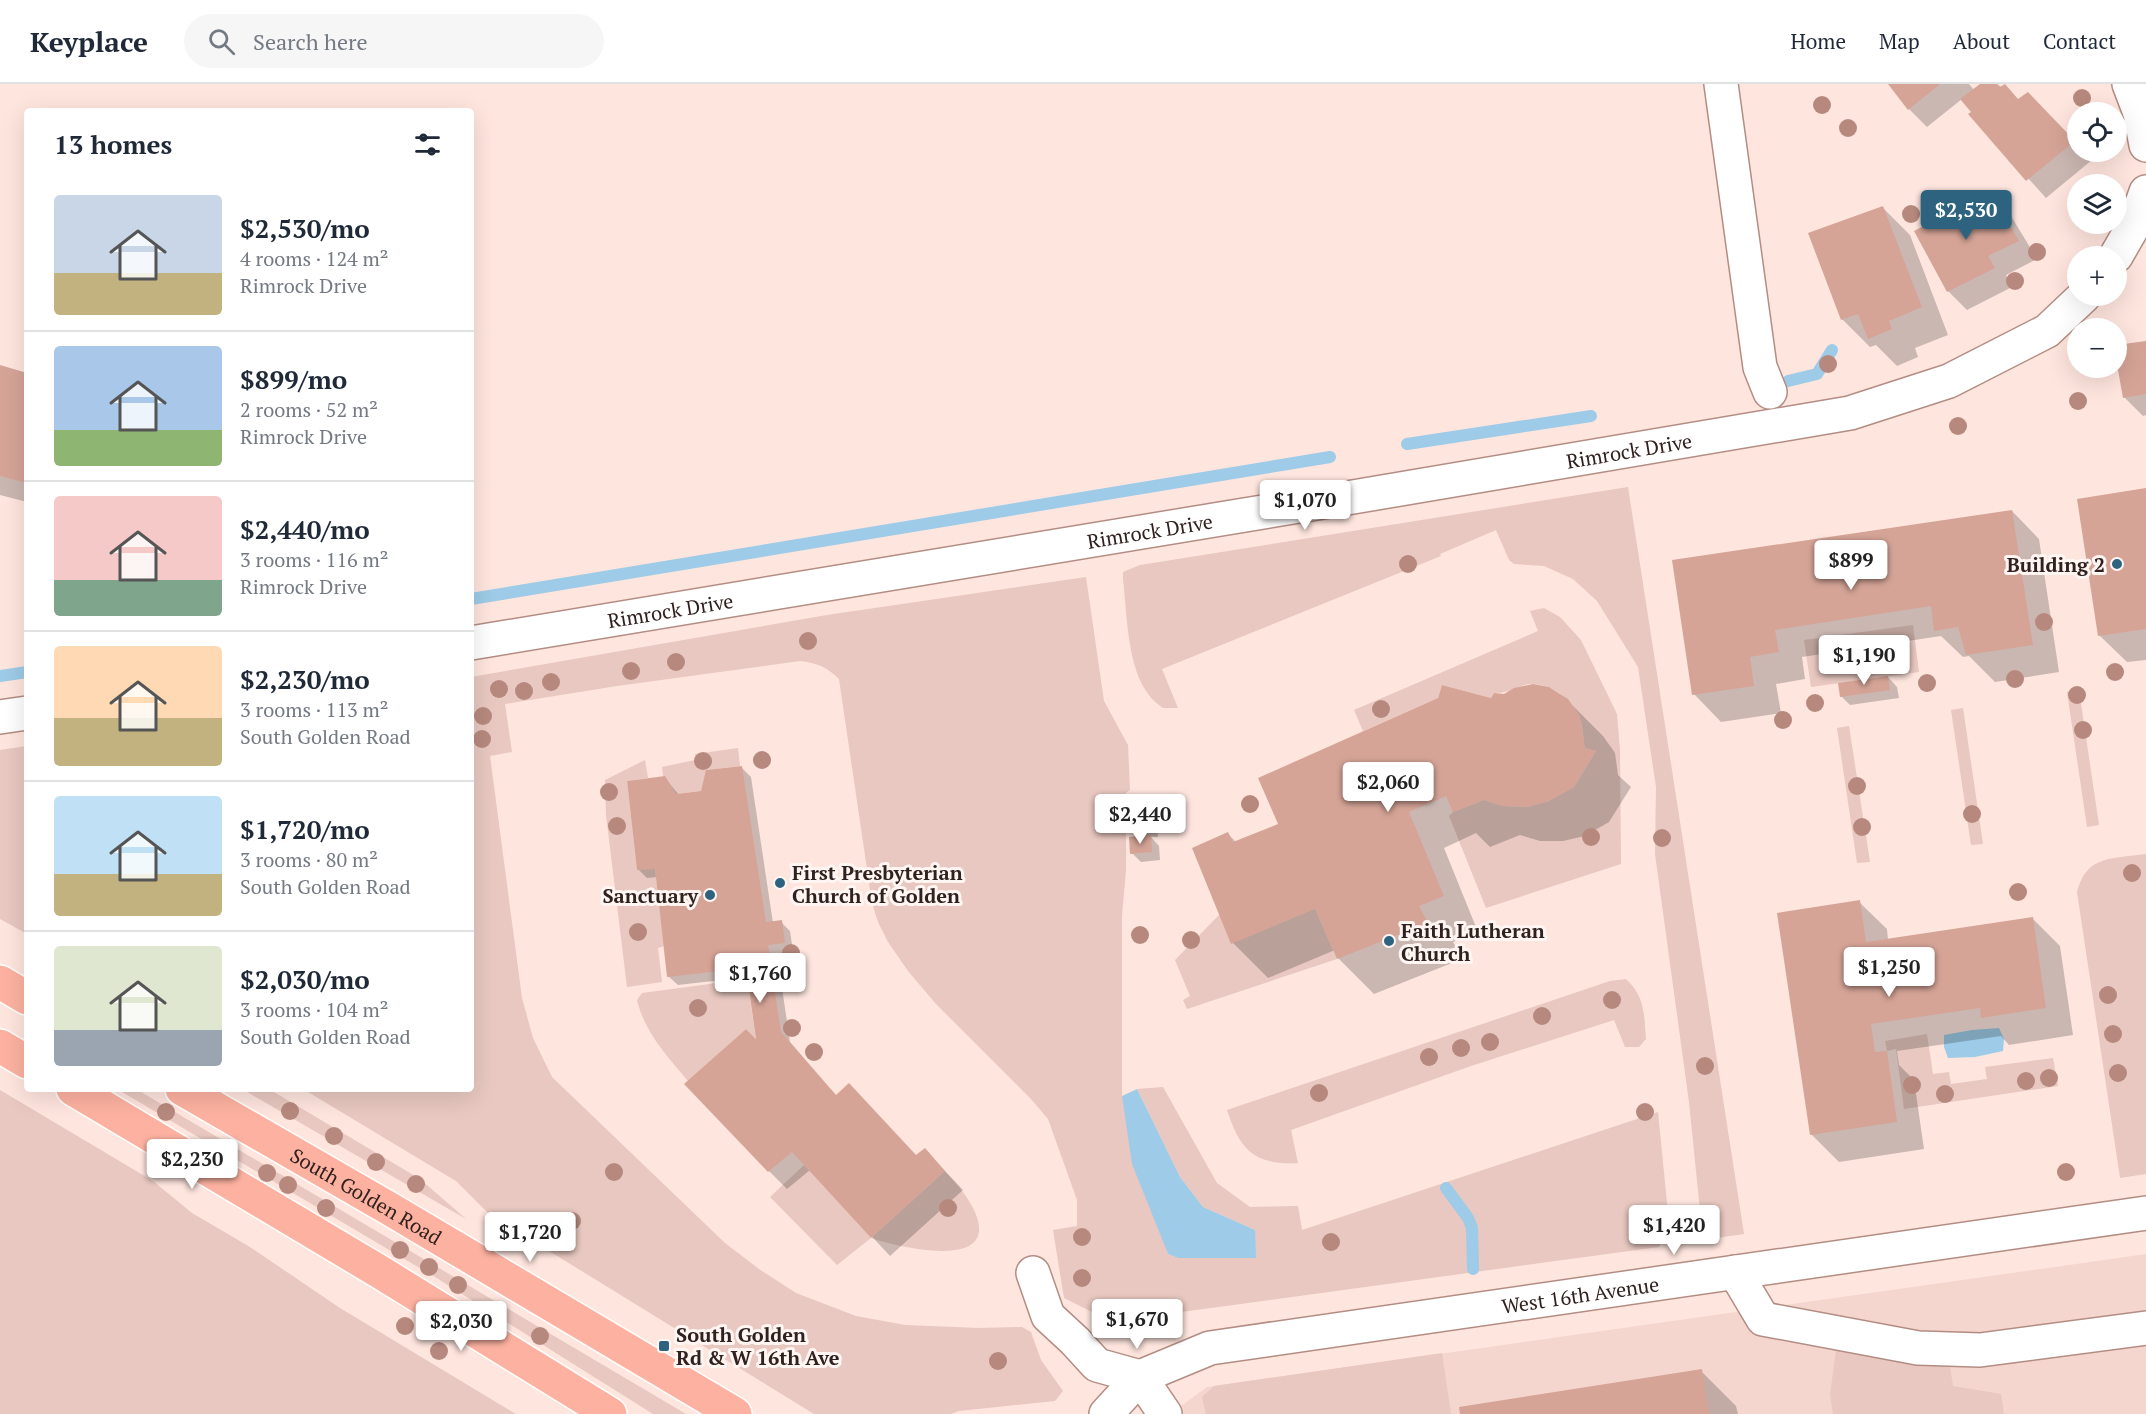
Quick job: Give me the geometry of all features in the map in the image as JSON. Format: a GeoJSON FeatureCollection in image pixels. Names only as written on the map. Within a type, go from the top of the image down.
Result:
{"type":"FeatureCollection","features":[{"type":"Feature","properties":{"kind":"main road"},"geometry":{"type":"LineString","coordinates":[[0,982],[24,996]]}},
{"type":"Feature","properties":{"kind":"main road"},"geometry":{"type":"LineString","coordinates":[[0,1046],[24,1060]]}},
{"type":"Feature","properties":{"kind":"main road"},"geometry":{"type":"LineString","coordinates":[[78,1092],[380,1272],[609,1414]]}},
{"type":"Feature","properties":{"kind":"main road","name":"South Golden Road"},"geometry":{"type":"LineString","coordinates":[[187,1092],[390,1209],[735,1414]]}},
{"type":"Feature","properties":{"kind":"street"},"geometry":{"type":"LineString","coordinates":[[1721,84],[1760,367],[1770,393]]}},
{"type":"Feature","properties":{"kind":"street"},"geometry":{"type":"LineString","coordinates":[[2129,84],[2140,113],[2146,146]]}},
{"type":"Feature","properties":{"kind":"street"},"geometry":{"type":"LineString","coordinates":[[2121,246],[2134,223],[2146,192]]}},
{"type":"Feature","properties":{"kind":"street","name":"Rimrock Drive"},"geometry":{"type":"LineString","coordinates":[[474,643],[1850,413],[1949,381],[2047,331],[2073,306]]}},
{"type":"Feature","properties":{"kind":"street"},"geometry":{"type":"LineString","coordinates":[[0,717],[24,713]]}},
{"type":"Feature","properties":{"kind":"street","name":"West 16th Avenue"},"geometry":{"type":"LineString","coordinates":[[1106,1414],[1140,1377],[1210,1348],[2146,1212]]}},
{"type":"Feature","properties":{"kind":"street"},"geometry":{"type":"LineString","coordinates":[[1735,1272],[1763,1318],[1918,1348],[1980,1350],[2146,1328]]}},
{"type":"Feature","properties":{"kind":"street"},"geometry":{"type":"LineString","coordinates":[[1034,1273],[1048,1316],[1097,1365],[1140,1377],[1165,1414]]}},
{"type":"Feature","properties":{"kind":"shaded area"},"geometry":{"type":"Polygon","coordinates":[[[1628,487],[1744,1234],[1703,1240],[1689,1102],[1655,854],[1656,787],[1638,667],[1597,601],[1573,579],[1544,566],[1514,564],[1509,560],[1496,530],[1440,554],[1441,556],[1162,669],[1178,708],[1163,708],[1152,699],[1142,684],[1132,655],[1127,624],[1123,572],[1140,565],[1628,487]]]}},
{"type":"Feature","properties":{"kind":"shaded area"},"geometry":{"type":"Polygon","coordinates":[[[1086,577],[1104,701],[1128,745],[1130,790],[1126,793],[1126,870],[1122,916],[1122,1096],[1168,1254],[1178,1258],[1255,1258],[1255,1230],[1203,1207],[1180,1177],[1137,1089],[1163,1087],[1217,1183],[1250,1207],[1298,1206],[1302,1230],[1658,1112],[1669,1223],[1659,1247],[1174,1313],[1155,1321],[1130,1323],[1120,1331],[1100,1316],[1064,1298],[1053,1230],[1077,1226],[1077,1200],[1048,1119],[936,1004],[908,971],[888,942],[872,903],[839,679],[821,666],[800,661],[505,704],[512,752],[490,756],[522,998],[533,1038],[552,1077],[725,1243],[759,1269],[796,1293],[856,1316],[905,1325],[1022,1327],[1031,1332],[1041,1360],[1063,1391],[1055,1401],[959,1411],[951,1414],[814,1414],[489,1214],[456,1181],[308,1092],[474,1092],[474,676],[827,615],[1086,577]]]}},
{"type":"Feature","properties":{"kind":"shaded area"},"geometry":{"type":"Polygon","coordinates":[[[1544,608],[1560,617],[1581,640],[1617,714],[1620,750],[1621,864],[1486,908],[1449,816],[1453,812],[1484,800],[1503,806],[1527,807],[1549,801],[1574,787],[1596,751],[1585,748],[1579,716],[1571,703],[1559,693],[1538,684],[1494,693],[1491,698],[1442,685],[1438,698],[1363,731],[1354,710],[1538,631],[1530,611],[1544,608]]]}},
{"type":"Feature","properties":{"kind":"shaded area"},"geometry":{"type":"Polygon","coordinates":[[[1913,625],[1919,672],[1811,687],[1804,640],[1913,625]]]}},
{"type":"Feature","properties":{"kind":"shaded area"},"geometry":{"type":"Polygon","coordinates":[[[2079,690],[2099,825],[2087,827],[2067,692],[2079,690]]]}},
{"type":"Feature","properties":{"kind":"shaded area"},"geometry":{"type":"Polygon","coordinates":[[[1963,708],[1983,844],[1971,845],[1951,710],[1963,708]]]}},
{"type":"Feature","properties":{"kind":"shaded area"},"geometry":{"type":"Polygon","coordinates":[[[1849,726],[1870,862],[1857,863],[1837,728],[1849,726]]]}},
{"type":"Feature","properties":{"kind":"shaded area"},"geometry":{"type":"Polygon","coordinates":[[[24,746],[24,932],[0,919],[0,750],[24,746]]]}},
{"type":"Feature","properties":{"kind":"shaded area"},"geometry":{"type":"Polygon","coordinates":[[[738,748],[740,766],[707,770],[701,791],[676,794],[663,777],[662,767],[695,760],[695,754],[738,748]]]}},
{"type":"Feature","properties":{"kind":"shaded area"},"geometry":{"type":"Polygon","coordinates":[[[645,760],[648,778],[627,781],[637,869],[655,869],[664,946],[658,948],[662,982],[627,987],[606,815],[605,780],[645,760]]]}},
{"type":"Feature","properties":{"kind":"shaded area"},"geometry":{"type":"Polygon","coordinates":[[[2146,854],[2146,1174],[2120,1178],[2077,892],[2087,871],[2095,865],[2112,858],[2146,854]]]}},
{"type":"Feature","properties":{"kind":"shaded area"},"geometry":{"type":"Polygon","coordinates":[[[1315,909],[1337,959],[1187,1009],[1183,1000],[1190,996],[1175,960],[1219,915],[1315,909]]]}},
{"type":"Feature","properties":{"kind":"shaded area"},"geometry":{"type":"Polygon","coordinates":[[[747,979],[756,1039],[746,1029],[688,1081],[651,1034],[637,1000],[642,993],[747,979]]]}},
{"type":"Feature","properties":{"kind":"shaded area"},"geometry":{"type":"Polygon","coordinates":[[[1626,979],[1637,992],[1642,1006],[1646,1039],[1639,1047],[1625,1047],[1614,1020],[1471,1066],[1291,1130],[1298,1163],[1270,1161],[1251,1152],[1237,1135],[1227,1110],[1610,981],[1626,979]]]}},
{"type":"Feature","properties":{"kind":"shaded area"},"geometry":{"type":"Polygon","coordinates":[[[1927,1034],[1933,1074],[1949,1072],[1951,1084],[1987,1079],[1985,1067],[2053,1058],[2058,1086],[1904,1109],[1896,1049],[1887,1051],[1885,1041],[1927,1034]]]}},
{"type":"Feature","properties":{"kind":"shaded area"},"geometry":{"type":"Polygon","coordinates":[[[0,1090],[153,1181],[192,1213],[250,1247],[340,1308],[516,1414],[0,1414],[0,1090]]]}},
{"type":"Feature","properties":{"kind":"shaded area"},"geometry":{"type":"Polygon","coordinates":[[[122,1092],[141,1092],[686,1414],[653,1414],[435,1277],[122,1092]]]}},
{"type":"Feature","properties":{"kind":"shaded area"},"geometry":{"type":"Polygon","coordinates":[[[247,1092],[274,1092],[420,1179],[466,1219],[247,1092]]]}},
{"type":"Feature","properties":{"kind":"shaded area"},"geometry":{"type":"Polygon","coordinates":[[[804,1165],[871,1238],[837,1265],[770,1197],[804,1165]]]}},
{"type":"Feature","properties":{"kind":"shaded area"},"geometry":{"type":"Polygon","coordinates":[[[945,1171],[972,1206],[979,1230],[975,1241],[965,1248],[950,1251],[914,1248],[871,1238],[945,1171]]]}},
{"type":"Feature","properties":{"kind":"shaded area"},"geometry":{"type":"Polygon","coordinates":[[[2146,1254],[2146,1414],[1170,1414],[1207,1387],[2146,1254]]]}},
{"type":"Feature","properties":{"kind":"shaded area"},"geometry":{"type":"Polygon","coordinates":[[[1836,1350],[1950,1366],[1953,1386],[2001,1394],[2004,1414],[1833,1414],[1830,1395],[1836,1350]]]}},
{"type":"Feature","properties":{"kind":"shaded area"},"geometry":{"type":"Polygon","coordinates":[[[1442,1353],[1451,1414],[1206,1414],[1202,1397],[1214,1386],[1442,1353]]]}},
{"type":"Feature","properties":{"kind":"water"},"geometry":{"type":"Polygon","coordinates":[[[1999,1028],[2004,1039],[2003,1051],[1975,1057],[1948,1058],[1944,1047],[1944,1035],[1999,1028]]]}},
{"type":"Feature","properties":{"kind":"water"},"geometry":{"type":"Polygon","coordinates":[[[1137,1089],[1180,1177],[1203,1207],[1255,1230],[1256,1258],[1178,1258],[1168,1254],[1132,1164],[1122,1096],[1137,1089]]]}},
{"type":"Feature","properties":{"kind":"building"},"geometry":{"type":"Polygon","coordinates":[[[1888,84],[1940,84],[1908,110],[1888,84]]]}},
{"type":"Feature","properties":{"kind":"building"},"geometry":{"type":"Polygon","coordinates":[[[1980,84],[1997,84],[2000,87],[2005,84],[2018,99],[2028,92],[2067,133],[2067,148],[2026,181],[1968,114],[1971,112],[1960,99],[1980,84]]]}},
{"type":"Feature","properties":{"kind":"building"},"geometry":{"type":"Polygon","coordinates":[[[1990,191],[2019,241],[1988,256],[1995,268],[1947,292],[1914,231],[1990,191]]]}},
{"type":"Feature","properties":{"kind":"building"},"geometry":{"type":"Polygon","coordinates":[[[1883,206],[1922,307],[1889,321],[1892,329],[1868,339],[1858,314],[1841,320],[1808,233],[1883,206]]]}},
{"type":"Feature","properties":{"kind":"building"},"geometry":{"type":"Polygon","coordinates":[[[2146,341],[2146,394],[2123,398],[2119,378],[2127,378],[2127,344],[2146,341]]]}},
{"type":"Feature","properties":{"kind":"building"},"geometry":{"type":"Polygon","coordinates":[[[0,365],[24,372],[24,482],[0,476],[0,365]]]}},
{"type":"Feature","properties":{"kind":"building","name":"Building 2"},"geometry":{"type":"Polygon","coordinates":[[[2146,488],[2146,629],[2098,636],[2077,499],[2146,488]]]}},
{"type":"Feature","properties":{"kind":"building"},"geometry":{"type":"Polygon","coordinates":[[[2012,510],[2033,645],[1966,655],[1958,627],[1934,631],[1931,606],[1775,630],[1779,652],[1750,657],[1754,686],[1692,695],[1672,560],[2012,510]]]}},
{"type":"Feature","properties":{"kind":"building"},"geometry":{"type":"Polygon","coordinates":[[[1888,676],[1890,690],[1840,697],[1838,683],[1888,676]]]}},
{"type":"Feature","properties":{"kind":"building"},"geometry":{"type":"Polygon","coordinates":[[[1533,684],[1549,687],[1568,699],[1580,716],[1585,748],[1596,751],[1574,787],[1549,801],[1527,807],[1503,806],[1484,800],[1453,812],[1446,796],[1409,812],[1444,896],[1419,906],[1428,923],[1337,959],[1315,909],[1231,944],[1192,848],[1228,832],[1233,842],[1278,824],[1258,778],[1438,698],[1442,685],[1491,698],[1494,693],[1504,694],[1514,688],[1533,684]]]}},
{"type":"Feature","properties":{"kind":"building"},"geometry":{"type":"Polygon","coordinates":[[[742,766],[766,922],[782,920],[785,943],[768,945],[781,1032],[836,1095],[849,1083],[916,1155],[925,1148],[945,1171],[871,1238],[792,1152],[768,1172],[684,1084],[746,1029],[756,1039],[746,968],[667,977],[655,869],[637,870],[627,781],[665,776],[676,794],[701,791],[706,770],[742,766]]]}},
{"type":"Feature","properties":{"kind":"building"},"geometry":{"type":"Polygon","coordinates":[[[1149,811],[1150,828],[1128,830],[1127,814],[1149,811]]]}},
{"type":"Feature","properties":{"kind":"building"},"geometry":{"type":"Polygon","coordinates":[[[1151,835],[1152,852],[1130,854],[1129,837],[1151,835]]]}},
{"type":"Feature","properties":{"kind":"building"},"geometry":{"type":"Polygon","coordinates":[[[1860,900],[1866,942],[2033,917],[2046,1008],[1981,1018],[1980,1008],[1871,1024],[1875,1052],[1887,1051],[1897,1122],[1810,1135],[1777,913],[1860,900]]]}},
{"type":"Feature","properties":{"kind":"building"},"geometry":{"type":"Polygon","coordinates":[[[1702,1369],[1709,1414],[1460,1414],[1459,1407],[1702,1369]]]}},
{"type":"Feature","properties":{"kind":"waterway"},"geometry":{"type":"LineString","coordinates":[[1788,381],[1817,374],[1832,350]]}},
{"type":"Feature","properties":{"kind":"waterway"},"geometry":{"type":"LineString","coordinates":[[1407,444],[1591,416]]}},
{"type":"Feature","properties":{"kind":"waterway"},"geometry":{"type":"LineString","coordinates":[[474,599],[1330,457]]}},
{"type":"Feature","properties":{"kind":"waterway"},"geometry":{"type":"LineString","coordinates":[[0,676],[24,672]]}},
{"type":"Feature","properties":{"kind":"waterway"},"geometry":{"type":"LineString","coordinates":[[1446,1188],[1468,1218],[1472,1228],[1473,1269]]}},
{"type":"Feature","properties":{"kind":"place","name":"Building 2"},"geometry":{"type":"Point","coordinates":[2117,564]}},
{"type":"Feature","properties":{"kind":"place","name":"First Presbyterian Church of Golden"},"geometry":{"type":"Point","coordinates":[780,883]}},
{"type":"Feature","properties":{"kind":"place","name":"Sanctuary"},"geometry":{"type":"Point","coordinates":[710,895]}},
{"type":"Feature","properties":{"kind":"place","name":"Faith Lutheran Church"},"geometry":{"type":"Point","coordinates":[1389,941]}},
{"type":"Feature","properties":{"kind":"place","name":"South Golden Rd & W 16th Ave"},"geometry":{"type":"Point","coordinates":[664,1346]}}]}
